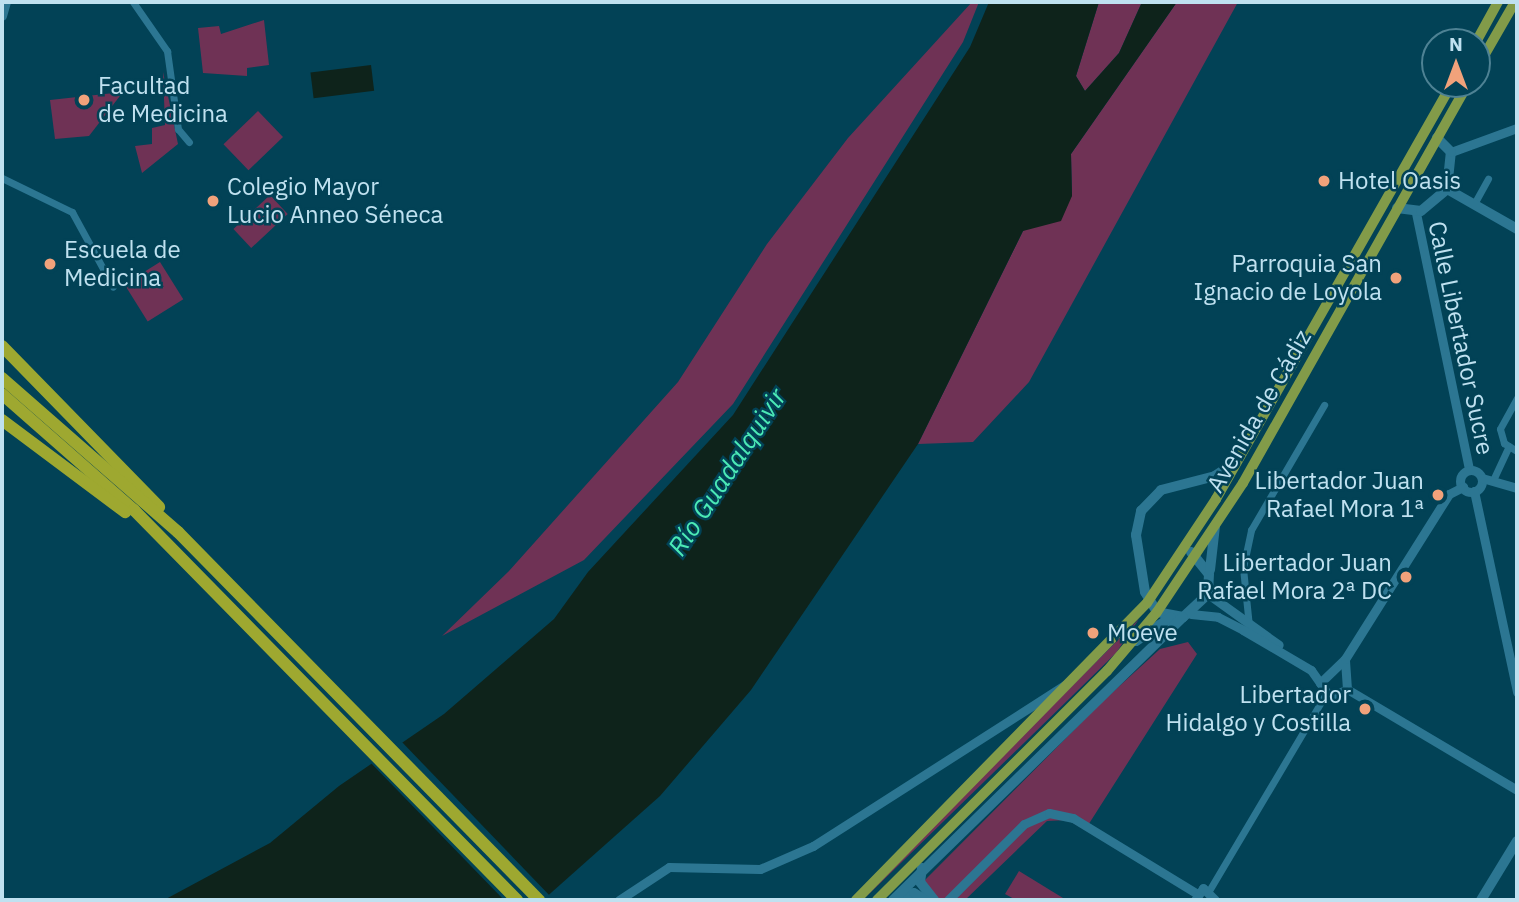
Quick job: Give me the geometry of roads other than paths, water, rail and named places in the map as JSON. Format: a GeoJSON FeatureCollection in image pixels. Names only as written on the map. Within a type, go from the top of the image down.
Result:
{"type":"FeatureCollection","features":[{"type":"Feature","properties":{"kind":"highway"},"geometry":{"type":"LineString","coordinates":[[2,346],[109,450],[178,533]]}},
{"type":"Feature","properties":{"kind":"highway"},"geometry":{"type":"LineString","coordinates":[[2,378],[209,563],[539,900]]}},
{"type":"Feature","properties":{"kind":"highway"},"geometry":{"type":"LineString","coordinates":[[2,394],[159,537],[517,900]]}},
{"type":"Feature","properties":{"kind":"highway"},"geometry":{"type":"LineString","coordinates":[[2,420],[159,537]]}},
{"type":"Feature","properties":{"kind":"main road"},"geometry":{"type":"LineString","coordinates":[[2,16],[6,2]]}},
{"type":"Feature","properties":{"kind":"main road"},"geometry":{"type":"LineString","coordinates":[[1484,28],[1498,2]]}},
{"type":"Feature","properties":{"kind":"main road"},"geometry":{"type":"LineString","coordinates":[[1491,44],[1515,2]]}},
{"type":"Feature","properties":{"kind":"main road","name":"Avenida de Cádiz"},"geometry":{"type":"LineString","coordinates":[[856,900],[1147,603],[1184,553],[1444,98]]}},
{"type":"Feature","properties":{"kind":"main road","name":"Avenida de Cádiz"},"geometry":{"type":"LineString","coordinates":[[877,900],[1136,641],[1216,526],[1460,98]]}},
{"type":"Feature","properties":{"kind":"main road"},"geometry":{"type":"LineString","coordinates":[[1416,148],[1395,198],[1397,208],[1416,213],[1447,188],[1451,152],[1425,131]]}},
{"type":"Feature","properties":{"kind":"main road"},"geometry":{"type":"LineString","coordinates":[[1447,188],[1517,229]]}},
{"type":"Feature","properties":{"kind":"main road","name":"Avenida de Cádiz"},"geometry":{"type":"LineString","coordinates":[[1147,603],[1136,535],[1141,511],[1161,490],[1215,476],[1240,458]]}},
{"type":"Feature","properties":{"kind":"main road"},"geometry":{"type":"LineString","coordinates":[[1209,594],[1216,526]]}},
{"type":"Feature","properties":{"kind":"main road"},"geometry":{"type":"LineString","coordinates":[[1184,553],[1196,555],[1209,574]]}},
{"type":"Feature","properties":{"kind":"main road","name":"Avenida de Cádiz"},"geometry":{"type":"LineString","coordinates":[[893,900],[922,868],[1028,765],[1209,594]]}},
{"type":"Feature","properties":{"kind":"main road"},"geometry":{"type":"LineString","coordinates":[[1147,603],[1157,612],[1171,617],[1187,615]]}},
{"type":"Feature","properties":{"kind":"main road","name":"Avenida de Cádiz"},"geometry":{"type":"LineString","coordinates":[[1136,641],[1171,617]]}},
{"type":"Feature","properties":{"kind":"main road","name":"Avenida de Cádiz"},"geometry":{"type":"LineString","coordinates":[[1028,765],[1055,720]]}},
{"type":"Feature","properties":{"kind":"main road"},"geometry":{"type":"LineString","coordinates":[[1481,900],[1517,841]]}},
{"type":"Feature","properties":{"kind":"main road"},"geometry":{"type":"LineString","coordinates":[[922,868],[920,882],[931,899]]}},
{"type":"Feature","properties":{"kind":"main road"},"geometry":{"type":"LineString","coordinates":[[893,900],[909,892],[931,899]]}},
{"type":"Feature","properties":{"kind":"street"},"geometry":{"type":"LineString","coordinates":[[134,2],[167,51],[178,129],[189,142]]}},
{"type":"Feature","properties":{"kind":"street"},"geometry":{"type":"LineString","coordinates":[[1451,152],[1517,128]]}},
{"type":"Feature","properties":{"kind":"street"},"geometry":{"type":"LineString","coordinates":[[2,178],[72,212],[113,287]]}},
{"type":"Feature","properties":{"kind":"street"},"geometry":{"type":"LineString","coordinates":[[1474,204],[1488,179]]}},
{"type":"Feature","properties":{"kind":"street","name":"Calle Libertador Sucre"},"geometry":{"type":"LineString","coordinates":[[1416,213],[1469,470]]}},
{"type":"Feature","properties":{"kind":"street"},"geometry":{"type":"LineString","coordinates":[[1517,398],[1500,429],[1509,446],[1517,451]]}},
{"type":"Feature","properties":{"kind":"street"},"geometry":{"type":"LineString","coordinates":[[1249,626],[1242,568],[1251,530],[1324,405]]}},
{"type":"Feature","properties":{"kind":"street"},"geometry":{"type":"LineString","coordinates":[[1494,478],[1509,446]]}},
{"type":"Feature","properties":{"kind":"street"},"geometry":{"type":"LineString","coordinates":[[1320,683],[1329,670],[1345,659],[1449,494],[1463,487],[1469,470],[1482,478],[1494,478],[1517,488]]}},
{"type":"Feature","properties":{"kind":"street"},"geometry":{"type":"LineString","coordinates":[[1463,487],[1474,491],[1482,478]]}},
{"type":"Feature","properties":{"kind":"street","name":"Calle Libertador Sucre"},"geometry":{"type":"LineString","coordinates":[[1474,491],[1517,692]]}},
{"type":"Feature","properties":{"kind":"street"},"geometry":{"type":"LineString","coordinates":[[1209,594],[1249,626],[1329,670],[1345,674]]}},
{"type":"Feature","properties":{"kind":"street"},"geometry":{"type":"LineString","coordinates":[[1187,615],[1218,617],[1243,630],[1311,670],[1326,694],[1335,697],[1347,689]]}},
{"type":"Feature","properties":{"kind":"street"},"geometry":{"type":"LineString","coordinates":[[1345,659],[1347,689]]}},
{"type":"Feature","properties":{"kind":"street"},"geometry":{"type":"LineString","coordinates":[[619,900],[669,867],[751,869],[774,863],[823,841],[978,744],[1038,697],[1071,683]]}},
{"type":"Feature","properties":{"kind":"street"},"geometry":{"type":"LineString","coordinates":[[1347,689],[1517,790]]}},
{"type":"Feature","properties":{"kind":"street"},"geometry":{"type":"LineString","coordinates":[[948,900],[1039,814],[1073,818],[1195,897],[1210,889],[1326,694]]}},
{"type":"Feature","properties":{"kind":"street"},"geometry":{"type":"LineString","coordinates":[[931,899],[962,888]]}},
{"type":"Feature","properties":{"kind":"street"},"geometry":{"type":"LineString","coordinates":[[1210,889],[1215,900]]}},
{"type":"Feature","properties":{"kind":"water","name":"Río Guadalquivir"},"geometry":{"type":"Polygon","coordinates":[[[989,2],[1099,2],[1076,76],[1085,91],[1119,53],[1142,2],[1177,2],[1071,154],[1072,196],[1061,221],[1023,231],[918,444],[751,690],[660,796],[543,900],[164,900],[270,843],[339,786],[444,714],[554,619],[588,572],[733,415],[970,47],[989,2]]]}},
{"type":"Feature","properties":{"kind":"water"},"geometry":{"type":"Polygon","coordinates":[[[371,65],[374,91],[314,98],[310,72],[371,65]]]}},
{"type":"Feature","properties":{"kind":"place","name":"Facultad de Medicina"},"geometry":{"type":"Point","coordinates":[84,100]}},
{"type":"Feature","properties":{"kind":"place","name":"Hotel Oasis"},"geometry":{"type":"Point","coordinates":[1324,181]}},
{"type":"Feature","properties":{"kind":"place","name":"Colegio Mayor Lucio Anneo Séneca"},"geometry":{"type":"Point","coordinates":[213,201]}},
{"type":"Feature","properties":{"kind":"place","name":"Escuela de Medicina"},"geometry":{"type":"Point","coordinates":[50,264]}},
{"type":"Feature","properties":{"kind":"place","name":"Parroquia San Ignacio de Loyola"},"geometry":{"type":"Point","coordinates":[1396,278]}},
{"type":"Feature","properties":{"kind":"place","name":"Libertador Juan Rafael Mora 1ª"},"geometry":{"type":"Point","coordinates":[1438,495]}},
{"type":"Feature","properties":{"kind":"place","name":"Libertador Juan Rafael Mora 2ª DC"},"geometry":{"type":"Point","coordinates":[1406,577]}},
{"type":"Feature","properties":{"kind":"place","name":"Moeve"},"geometry":{"type":"Point","coordinates":[1093,633]}},
{"type":"Feature","properties":{"kind":"place","name":"Libertador Hidalgo y Costilla"},"geometry":{"type":"Point","coordinates":[1365,709]}}]}
